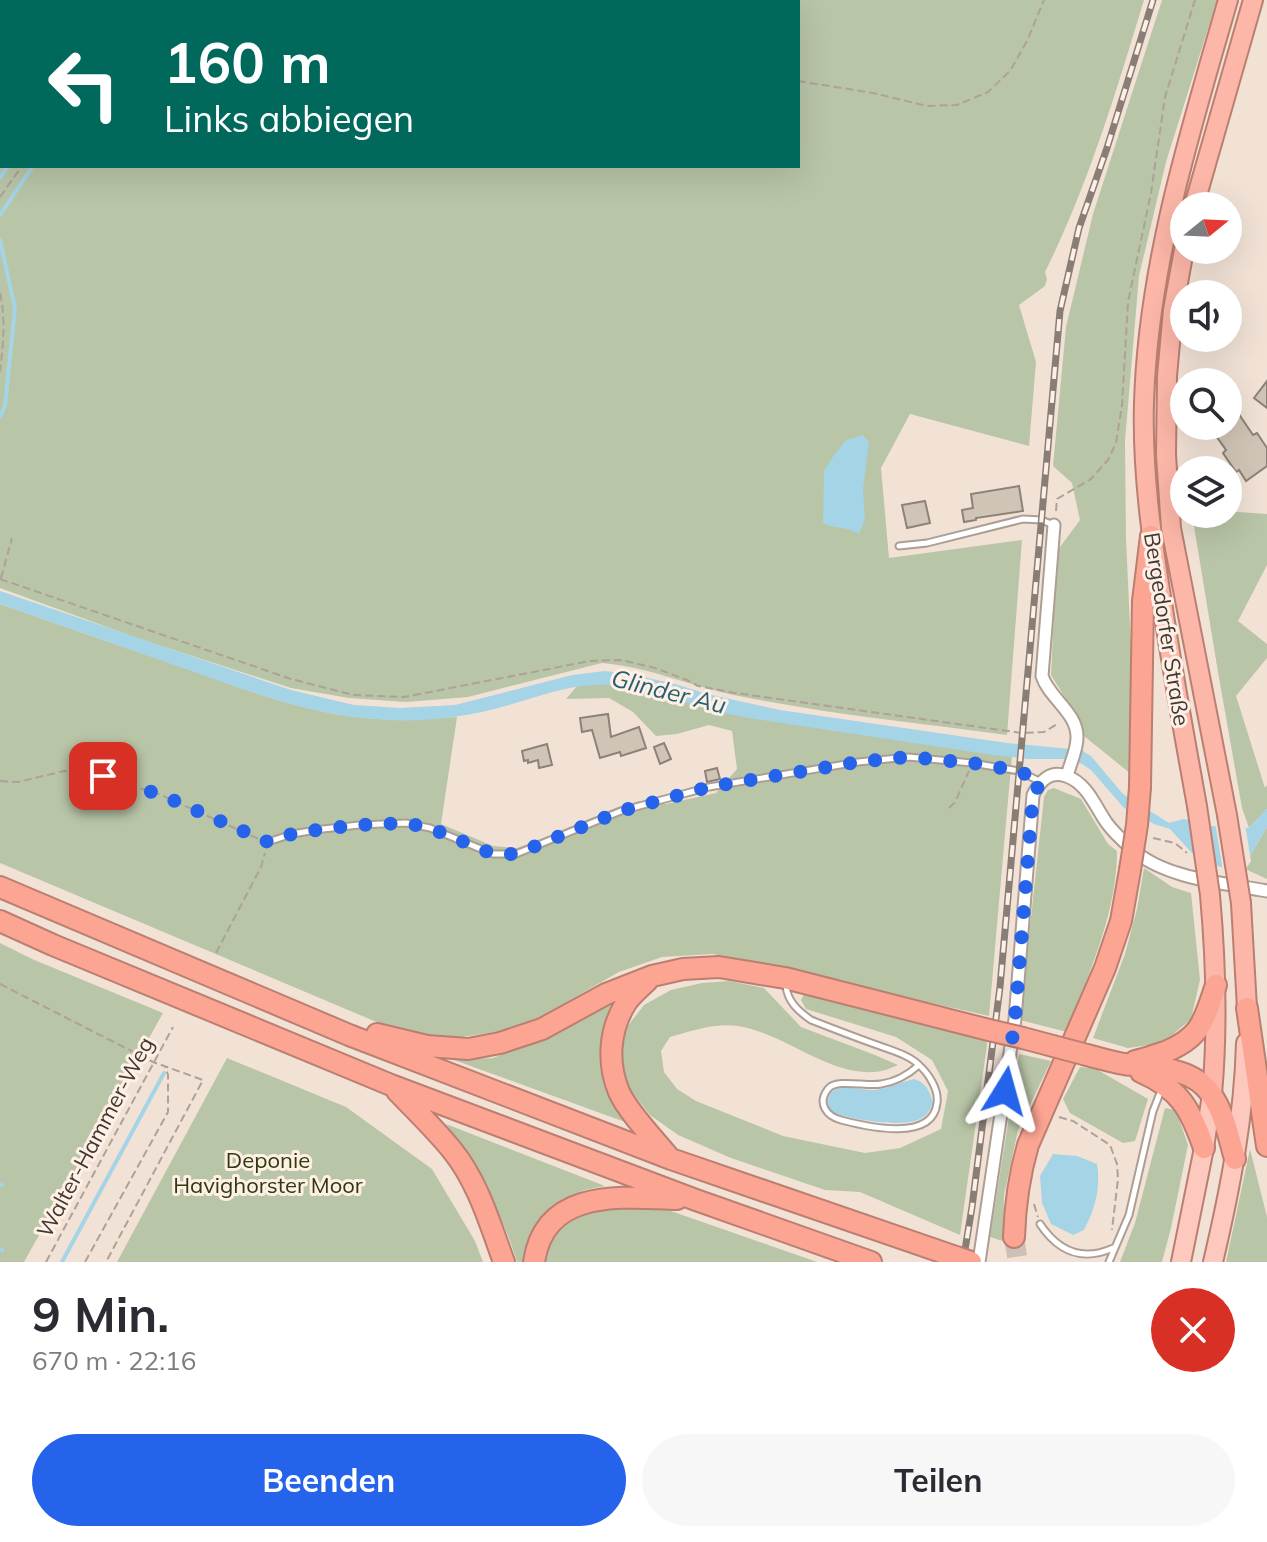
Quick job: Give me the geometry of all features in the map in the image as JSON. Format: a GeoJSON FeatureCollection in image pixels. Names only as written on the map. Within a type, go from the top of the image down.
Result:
{"type":"FeatureCollection","features":[{"type":"Feature","properties":{"kind":"highway","name":"Bergedorfer Straße"},"geometry":{"type":"LineString","coordinates":[[1212,1094],[1216,985],[1210,895],[1151,536],[1144,403],[1159,266],[1187,141],[1228,0]]}},
{"type":"Feature","properties":{"kind":"highway"},"geometry":{"type":"LineString","coordinates":[[1198,192],[1253,0]]}},
{"type":"Feature","properties":{"kind":"highway","name":"Bergedorfer Straße"},"geometry":{"type":"LineString","coordinates":[[1181,264],[1173,310],[1167,376],[1166,455],[1171,528],[1241,903],[1247,1008]]}},
{"type":"Feature","properties":{"kind":"highway"},"geometry":{"type":"LineString","coordinates":[[1014,1237],[1015,1199],[1028,1145],[1105,968],[1121,921],[1140,787],[1143,601],[1151,536]]}},
{"type":"Feature","properties":{"kind":"highway"},"geometry":{"type":"LineString","coordinates":[[0,887],[349,1035],[671,1159],[963,1260]]}},
{"type":"Feature","properties":{"kind":"highway"},"geometry":{"type":"LineString","coordinates":[[0,921],[391,1085],[871,1262]]}},
{"type":"Feature","properties":{"kind":"highway"},"geometry":{"type":"LineString","coordinates":[[349,1035],[376,1034],[427,1046],[468,1049],[500,1043],[542,1029],[606,994],[652,976],[683,969],[719,967],[785,978],[1123,1064],[1156,1066],[1179,1072],[1196,1079],[1212,1094],[1235,1159]]}},
{"type":"Feature","properties":{"kind":"highway"},"geometry":{"type":"LineString","coordinates":[[652,976],[626,1002],[614,1028],[610,1057],[620,1094],[671,1159]]}},
{"type":"Feature","properties":{"kind":"highway"},"geometry":{"type":"LineString","coordinates":[[1123,1064],[1157,1055],[1192,1037],[1203,1021],[1216,985]]}},
{"type":"Feature","properties":{"kind":"highway"},"geometry":{"type":"LineString","coordinates":[[1247,1008],[1267,1146]]}},
{"type":"Feature","properties":{"kind":"highway"},"geometry":{"type":"LineString","coordinates":[[1123,1064],[1164,1083],[1176,1093],[1193,1116],[1204,1148]]}},
{"type":"Feature","properties":{"kind":"highway"},"geometry":{"type":"LineString","coordinates":[[391,1085],[453,1151],[481,1200],[504,1262]]}},
{"type":"Feature","properties":{"kind":"highway"},"geometry":{"type":"LineString","coordinates":[[534,1262],[535,1250],[548,1227],[580,1204],[620,1197],[696,1200]]}},
{"type":"Feature","properties":{"kind":"main road","name":"Bergedorfer Straße"},"geometry":{"type":"LineString","coordinates":[[1213,1262],[1235,1159],[1245,1069],[1247,1008]]}},
{"type":"Feature","properties":{"kind":"main road","name":"Bergedorfer Straße"},"geometry":{"type":"LineString","coordinates":[[1181,1262],[1212,1094]]}},
{"type":"Feature","properties":{"kind":"street"},"geometry":{"type":"LineString","coordinates":[[1054,525],[1042,676],[1077,733],[1067,776]]}},
{"type":"Feature","properties":{"kind":"street"},"geometry":{"type":"LineString","coordinates":[[979,1262],[1015,1019],[1033,795],[1041,782],[1049,776],[1067,776],[1085,789],[1107,823],[1134,852],[1152,862],[1188,876],[1267,891]]}},
{"type":"Feature","properties":{"kind":"lane"},"geometry":{"type":"LineString","coordinates":[[899,546],[927,543],[1023,519],[1041,520],[1054,525]]}},
{"type":"Feature","properties":{"kind":"lane"},"geometry":{"type":"LineString","coordinates":[[268,842],[323,829],[406,823],[439,832],[493,854],[516,854],[621,811],[709,787],[858,762],[908,757],[1019,771],[1041,782]]}},
{"type":"Feature","properties":{"kind":"lane"},"geometry":{"type":"LineString","coordinates":[[785,978],[786,994],[799,1012],[811,1020],[904,1055],[919,1065],[934,1086],[938,1100],[929,1121],[916,1128],[859,1124],[828,1115],[823,1098],[833,1084],[882,1084],[912,1072],[919,1065]]}},
{"type":"Feature","properties":{"kind":"lane"},"geometry":{"type":"LineString","coordinates":[[1109,1262],[1111,1249],[1129,1215],[1153,1111],[1164,1083]]}},
{"type":"Feature","properties":{"kind":"lane"},"geometry":{"type":"LineString","coordinates":[[1040,1224],[1049,1236],[1069,1251],[1093,1256],[1111,1249]]}},
{"type":"Feature","properties":{"kind":"path"},"geometry":{"type":"LineString","coordinates":[[800,81],[873,93],[927,106],[957,105],[988,92],[1010,71],[1044,0]]}},
{"type":"Feature","properties":{"kind":"path"},"geometry":{"type":"LineString","coordinates":[[1054,525],[1057,499],[1091,479],[1108,460],[1116,443],[1122,405],[1128,302],[1151,193],[1165,97],[1195,0]]}},
{"type":"Feature","properties":{"kind":"path"},"geometry":{"type":"LineString","coordinates":[[0,197],[21,168]]}},
{"type":"Feature","properties":{"kind":"path"},"geometry":{"type":"LineString","coordinates":[[0,293],[3,305],[0,372]]}},
{"type":"Feature","properties":{"kind":"path"},"geometry":{"type":"LineString","coordinates":[[12,538],[0,579],[291,679],[353,695],[404,697],[590,661],[621,660],[655,668],[698,686],[723,691],[1022,733],[1044,732],[1068,714]]}},
{"type":"Feature","properties":{"kind":"path"},"geometry":{"type":"LineString","coordinates":[[949,808],[955,802],[972,763]]}},
{"type":"Feature","properties":{"kind":"path"},"geometry":{"type":"LineString","coordinates":[[0,781],[18,782],[64,771],[103,776],[161,795],[268,842],[261,867],[216,953]]}},
{"type":"Feature","properties":{"kind":"path"},"geometry":{"type":"LineString","coordinates":[[1152,838],[1175,843],[1194,860]]}},
{"type":"Feature","properties":{"kind":"path"},"geometry":{"type":"LineString","coordinates":[[0,984],[153,1062],[203,1080],[106,1262]]}},
{"type":"Feature","properties":{"kind":"path","name":"Walter-Hammer-Weg"},"geometry":{"type":"LineString","coordinates":[[46,1262],[173,1027]]}},
{"type":"Feature","properties":{"kind":"path"},"geometry":{"type":"LineString","coordinates":[[85,1262],[168,1112],[168,1075],[165,1066]]}},
{"type":"Feature","properties":{"kind":"path"},"geometry":{"type":"LineString","coordinates":[[1057,1117],[1063,1116],[1110,1145],[1114,1154],[1118,1179],[1111,1249]]}},
{"type":"Feature","properties":{"kind":"path"},"geometry":{"type":"LineString","coordinates":[[1033,1198],[1040,1224]]}},
{"type":"Feature","properties":{"kind":"green space"},"geometry":{"type":"Polygon","coordinates":[[[800,0],[1144,0],[1088,172],[1045,272],[1045,286],[1019,305],[1036,362],[1029,446],[910,414],[881,468],[889,558],[1022,540],[1007,735],[772,702],[602,663],[468,697],[406,702],[349,698],[291,688],[137,638],[0,588],[0,168],[800,168],[800,0]]]}},
{"type":"Feature","properties":{"kind":"green space"},"geometry":{"type":"Polygon","coordinates":[[[1162,0],[1217,0],[1166,162],[1139,276],[1125,441],[1132,671],[1131,774],[1084,736],[1051,675],[1057,551],[1080,520],[1072,483],[1053,466],[1066,327],[1093,214],[1162,0]]]}},
{"type":"Feature","properties":{"kind":"green space"},"geometry":{"type":"Polygon","coordinates":[[[1242,512],[1267,514],[1267,565],[1238,621],[1267,644],[1267,658],[1236,696],[1265,788],[1267,785],[1267,809],[1249,828],[1242,808],[1194,528],[1242,528],[1242,512]]]}},
{"type":"Feature","properties":{"kind":"green space"},"geometry":{"type":"Polygon","coordinates":[[[0,604],[299,706],[377,719],[457,717],[441,824],[493,846],[517,848],[639,801],[666,804],[716,793],[737,769],[732,731],[709,725],[656,736],[633,712],[609,698],[566,699],[577,686],[612,680],[692,702],[1012,755],[989,1016],[713,954],[662,957],[619,972],[540,1017],[502,1031],[447,1039],[386,1026],[0,863],[0,604]]]}},
{"type":"Feature","properties":{"kind":"green space"},"geometry":{"type":"Polygon","coordinates":[[[1054,788],[1081,799],[1108,844],[1117,851],[1107,921],[1067,1032],[1020,1020],[1044,797],[1048,790],[1054,788]]]}},
{"type":"Feature","properties":{"kind":"green space"},"geometry":{"type":"Polygon","coordinates":[[[1267,827],[1267,879],[1243,868],[1267,827]]]}},
{"type":"Feature","properties":{"kind":"green space"},"geometry":{"type":"Polygon","coordinates":[[[1144,868],[1172,887],[1191,893],[1200,980],[1191,1019],[1163,1043],[1128,1048],[1093,1038],[1125,954],[1144,868]]]}},
{"type":"Feature","properties":{"kind":"green space"},"geometry":{"type":"Polygon","coordinates":[[[0,943],[163,1013],[24,1262],[0,1262],[0,943]]]}},
{"type":"Feature","properties":{"kind":"green space"},"geometry":{"type":"Polygon","coordinates":[[[729,981],[764,988],[801,1027],[898,1065],[874,1072],[839,1067],[755,1030],[738,1026],[712,1027],[670,1037],[661,1051],[664,1072],[677,1089],[696,1101],[783,1136],[865,1153],[900,1148],[941,1129],[948,1091],[932,1060],[896,1037],[806,1009],[801,1000],[804,994],[986,1038],[960,1235],[860,1192],[825,1190],[731,1158],[678,1135],[650,1115],[628,1087],[620,1054],[627,1027],[644,1005],[671,990],[729,981]]]}},
{"type":"Feature","properties":{"kind":"green space"},"geometry":{"type":"Polygon","coordinates":[[[621,995],[605,1022],[601,1054],[606,1088],[625,1122],[454,1060],[493,1058],[556,1032],[621,995]]]}},
{"type":"Feature","properties":{"kind":"green space"},"geometry":{"type":"Polygon","coordinates":[[[1019,1054],[1051,1061],[1018,1130],[1004,1195],[1003,1241],[990,1237],[1019,1054]]]}},
{"type":"Feature","properties":{"kind":"green space","name":"Deponie Havighorster Moor"},"geometry":{"type":"Polygon","coordinates":[[[227,1058],[346,1107],[432,1169],[475,1241],[483,1262],[117,1262],[227,1058]]]}},
{"type":"Feature","properties":{"kind":"green space"},"geometry":{"type":"Polygon","coordinates":[[[1080,1067],[1096,1069],[1148,1099],[1135,1141],[1123,1143],[1070,1113],[1063,1099],[1080,1067]]]}},
{"type":"Feature","properties":{"kind":"green space"},"geometry":{"type":"Polygon","coordinates":[[[1165,1108],[1176,1110],[1188,1145],[1162,1262],[1120,1262],[1135,1223],[1165,1108]]]}},
{"type":"Feature","properties":{"kind":"green space"},"geometry":{"type":"Polygon","coordinates":[[[446,1124],[605,1186],[568,1197],[549,1211],[531,1239],[524,1262],[517,1262],[487,1190],[446,1124]]]}},
{"type":"Feature","properties":{"kind":"green space"},"geometry":{"type":"Polygon","coordinates":[[[1250,1149],[1267,1217],[1267,1262],[1226,1262],[1250,1149]]]}},
{"type":"Feature","properties":{"kind":"green space"},"geometry":{"type":"Polygon","coordinates":[[[649,1206],[817,1262],[540,1262],[557,1228],[587,1210],[649,1206]]]}},
{"type":"Feature","properties":{"kind":"water"},"geometry":{"type":"Polygon","coordinates":[[[863,435],[869,442],[863,490],[865,519],[859,534],[823,523],[824,471],[846,440],[863,435]]]}},
{"type":"Feature","properties":{"kind":"water","name":"Glinder Au"},"geometry":{"type":"Polygon","coordinates":[[[0,591],[291,690],[354,705],[400,708],[455,705],[572,675],[605,671],[629,674],[780,710],[1007,743],[1081,750],[1091,756],[1123,794],[1169,823],[1184,819],[1209,826],[1249,828],[1267,809],[1267,827],[1243,868],[1220,867],[1192,853],[1170,829],[1124,808],[1082,764],[1065,759],[993,755],[749,718],[625,686],[569,688],[490,710],[443,718],[396,720],[342,715],[253,692],[0,604],[0,591]]]}},
{"type":"Feature","properties":{"kind":"water"},"geometry":{"type":"Polygon","coordinates":[[[914,1079],[927,1088],[933,1103],[926,1115],[914,1121],[891,1123],[852,1118],[833,1113],[828,1105],[829,1096],[837,1089],[876,1090],[914,1079]]]}},
{"type":"Feature","properties":{"kind":"water"},"geometry":{"type":"Polygon","coordinates":[[[1053,1154],[1077,1156],[1097,1164],[1098,1190],[1094,1206],[1084,1230],[1073,1235],[1051,1224],[1042,1203],[1040,1176],[1053,1154]]]}},
{"type":"Feature","properties":{"kind":"pier"},"geometry":{"type":"Polygon","coordinates":[[[1215,822],[1245,824],[1251,861],[1244,872],[1223,871],[1215,822]]]}},
{"type":"Feature","properties":{"kind":"building"},"geometry":{"type":"Polygon","coordinates":[[[1267,381],[1267,408],[1254,398],[1267,381]]]}},
{"type":"Feature","properties":{"kind":"building"},"geometry":{"type":"Polygon","coordinates":[[[1242,419],[1267,448],[1267,466],[1246,481],[1242,475],[1242,456],[1225,456],[1223,453],[1226,450],[1219,440],[1242,440],[1242,419]]]}},
{"type":"Feature","properties":{"kind":"building"},"geometry":{"type":"Polygon","coordinates":[[[1019,486],[1023,511],[964,522],[962,510],[973,508],[971,494],[1019,486]]]}},
{"type":"Feature","properties":{"kind":"building"},"geometry":{"type":"Polygon","coordinates":[[[925,501],[930,523],[907,528],[902,505],[925,501]]]}},
{"type":"Feature","properties":{"kind":"building"},"geometry":{"type":"Polygon","coordinates":[[[608,714],[611,737],[639,727],[646,748],[621,756],[620,752],[600,758],[592,730],[582,732],[580,718],[608,714]]]}},
{"type":"Feature","properties":{"kind":"building"},"geometry":{"type":"Polygon","coordinates":[[[664,743],[671,759],[660,764],[654,747],[664,743]]]}},
{"type":"Feature","properties":{"kind":"building"},"geometry":{"type":"Polygon","coordinates":[[[547,744],[552,765],[539,768],[538,760],[524,761],[522,751],[547,744]]]}},
{"type":"Feature","properties":{"kind":"building"},"geometry":{"type":"Polygon","coordinates":[[[717,768],[720,779],[707,782],[705,771],[717,768]]]}},
{"type":"Feature","properties":{"kind":"waterway"},"geometry":{"type":"LineString","coordinates":[[0,178],[7,168]]}},
{"type":"Feature","properties":{"kind":"waterway"},"geometry":{"type":"LineString","coordinates":[[0,215],[32,168]]}},
{"type":"Feature","properties":{"kind":"waterway"},"geometry":{"type":"LineString","coordinates":[[0,240],[15,308],[5,406],[0,417]]}},
{"type":"Feature","properties":{"kind":"waterway"},"geometry":{"type":"LineString","coordinates":[[62,1262],[164,1073]]}},
{"type":"Feature","properties":{"kind":"tunnel"},"geometry":{"type":"LineString","coordinates":[[1014,1237],[1018,1262]]}},
{"type":"Feature","properties":{"kind":"railway"},"geometry":{"type":"LineString","coordinates":[[963,1262],[1000,987],[1060,311],[1079,228],[1153,0]]}},
{"type":"Feature","properties":{"kind":"route"},"geometry":{"type":"LineString","coordinates":[[103,776],[161,795],[268,842],[323,829],[406,823],[430,828],[493,854],[516,854],[641,805],[709,787],[858,762],[908,757],[1019,771],[1041,782],[1033,795],[1015,1019],[1005,1091]]}}]}
